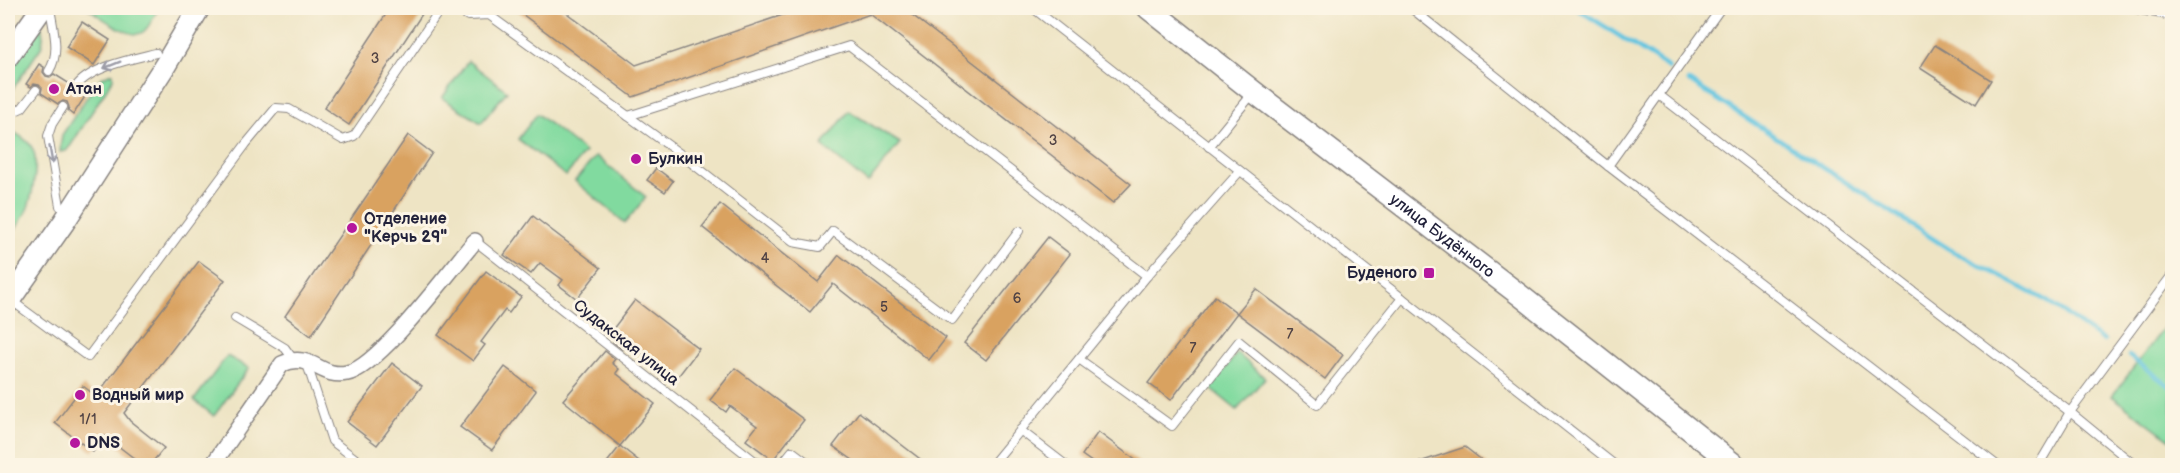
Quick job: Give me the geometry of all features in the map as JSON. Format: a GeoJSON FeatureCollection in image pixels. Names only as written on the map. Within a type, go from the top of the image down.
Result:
{"type":"FeatureCollection","features":[{"type":"Feature","properties":{"kind":"main road"},"geometry":{"type":"LineString","coordinates":[[8,56],[42,8]]}},
{"type":"Feature","properties":{"kind":"main road"},"geometry":{"type":"LineString","coordinates":[[8,295],[60,206],[183,8]]}},
{"type":"Feature","properties":{"kind":"main road"},"geometry":{"type":"LineString","coordinates":[[8,295],[70,212],[166,64],[199,8]]}},
{"type":"Feature","properties":{"kind":"main road","name":"улица Будённого"},"geometry":{"type":"LineString","coordinates":[[1148,8],[1736,465]]}},
{"type":"Feature","properties":{"kind":"street"},"geometry":{"type":"LineString","coordinates":[[212,465],[282,363],[299,360],[338,375],[351,373],[366,365],[389,343],[475,241]]}},
{"type":"Feature","properties":{"kind":"lane"},"geometry":{"type":"LineString","coordinates":[[49,71],[56,54],[50,8]]}},
{"type":"Feature","properties":{"kind":"lane"},"geometry":{"type":"LineString","coordinates":[[8,295],[88,357],[246,144],[276,108],[290,109],[343,140],[354,136],[441,8]]}},
{"type":"Feature","properties":{"kind":"lane"},"geometry":{"type":"LineString","coordinates":[[455,8],[468,16],[489,15],[628,116],[793,242],[820,247],[833,231],[952,320],[1019,231]]}},
{"type":"Feature","properties":{"kind":"lane"},"geometry":{"type":"LineString","coordinates":[[1033,8],[1616,465]]}},
{"type":"Feature","properties":{"kind":"lane"},"geometry":{"type":"LineString","coordinates":[[1411,8],[1608,166],[1998,465]]}},
{"type":"Feature","properties":{"kind":"lane"},"geometry":{"type":"LineString","coordinates":[[1608,166],[1721,8]]}},
{"type":"Feature","properties":{"kind":"lane"},"geometry":{"type":"LineString","coordinates":[[2131,8],[2172,16]]}},
{"type":"Feature","properties":{"kind":"lane"},"geometry":{"type":"LineString","coordinates":[[628,116],[849,46],[1147,276]]}},
{"type":"Feature","properties":{"kind":"lane"},"geometry":{"type":"LineString","coordinates":[[75,88],[81,79],[88,75],[124,60],[156,53]]}},
{"type":"Feature","properties":{"kind":"lane"},"geometry":{"type":"LineString","coordinates":[[8,114],[22,108],[36,90]]}},
{"type":"Feature","properties":{"kind":"lane"},"geometry":{"type":"LineString","coordinates":[[1209,147],[1254,92]]}},
{"type":"Feature","properties":{"kind":"lane"},"geometry":{"type":"LineString","coordinates":[[1659,95],[2136,465]]}},
{"type":"Feature","properties":{"kind":"lane"},"geometry":{"type":"LineString","coordinates":[[60,206],[48,136],[63,108]]}},
{"type":"Feature","properties":{"kind":"lane"},"geometry":{"type":"LineString","coordinates":[[991,465],[1147,276],[1240,171]]}},
{"type":"Feature","properties":{"kind":"lane","name":"Судакская улица"},"geometry":{"type":"LineString","coordinates":[[475,241],[761,465]]}},
{"type":"Feature","properties":{"kind":"lane"},"geometry":{"type":"LineString","coordinates":[[2038,465],[2070,412],[2172,275]]}},
{"type":"Feature","properties":{"kind":"lane"},"geometry":{"type":"LineString","coordinates":[[1079,359],[1172,426],[1239,341],[1317,405],[1402,298]]}},
{"type":"Feature","properties":{"kind":"lane"},"geometry":{"type":"LineString","coordinates":[[235,318],[285,348],[299,360],[332,441],[365,465]]}},
{"type":"Feature","properties":{"kind":"lane"},"geometry":{"type":"LineString","coordinates":[[1020,430],[1067,465]]}},
{"type":"Feature","properties":{"kind":"lane"},"geometry":{"type":"LineString","coordinates":[[780,465],[792,451],[812,465]]}},
{"type":"Feature","properties":{"kind":"green space"},"geometry":{"type":"Polygon","coordinates":[[[88,8],[159,8],[148,27],[138,34],[114,26],[88,8]]]}},
{"type":"Feature","properties":{"kind":"green space"},"geometry":{"type":"Polygon","coordinates":[[[41,26],[42,46],[8,96],[8,70],[36,28],[41,26]]]}},
{"type":"Feature","properties":{"kind":"green space"},"geometry":{"type":"Polygon","coordinates":[[[468,61],[507,91],[481,123],[442,98],[468,61]]]}},
{"type":"Feature","properties":{"kind":"green space"},"geometry":{"type":"Polygon","coordinates":[[[111,73],[113,79],[71,145],[66,151],[60,152],[62,135],[95,85],[101,78],[111,73]]]}},
{"type":"Feature","properties":{"kind":"green space"},"geometry":{"type":"Polygon","coordinates":[[[849,111],[900,143],[868,183],[822,146],[849,111]]]}},
{"type":"Feature","properties":{"kind":"green space"},"geometry":{"type":"Polygon","coordinates":[[[537,114],[585,152],[566,176],[518,139],[537,114]]]}},
{"type":"Feature","properties":{"kind":"green space"},"geometry":{"type":"Polygon","coordinates":[[[8,129],[29,143],[35,156],[35,164],[34,182],[28,208],[8,241],[8,129]]]}},
{"type":"Feature","properties":{"kind":"green space"},"geometry":{"type":"Polygon","coordinates":[[[596,156],[646,197],[625,223],[575,181],[596,156]]]}},
{"type":"Feature","properties":{"kind":"green space"},"geometry":{"type":"Polygon","coordinates":[[[2172,317],[2172,441],[2112,396],[2172,317]]]}},
{"type":"Feature","properties":{"kind":"green space"},"geometry":{"type":"Polygon","coordinates":[[[1237,353],[1265,378],[1237,410],[1210,388],[1237,353]]]}},
{"type":"Feature","properties":{"kind":"green space"},"geometry":{"type":"Polygon","coordinates":[[[227,356],[249,368],[214,416],[194,400],[227,356]]]}},
{"type":"Feature","properties":{"kind":"building"},"geometry":{"type":"Polygon","coordinates":[[[390,8],[426,8],[349,125],[324,108],[390,8]]]}},
{"type":"Feature","properties":{"kind":"building"},"geometry":{"type":"Polygon","coordinates":[[[514,8],[560,8],[636,65],[803,8],[903,8],[1131,184],[1113,203],[870,14],[633,97],[514,8]]]}},
{"type":"Feature","properties":{"kind":"building"},"geometry":{"type":"Polygon","coordinates":[[[82,22],[110,40],[94,65],[66,47],[82,22]]]}},
{"type":"Feature","properties":{"kind":"building"},"geometry":{"type":"Polygon","coordinates":[[[1935,45],[1991,80],[1976,104],[1920,68],[1935,45]]]}},
{"type":"Feature","properties":{"kind":"building"},"geometry":{"type":"Polygon","coordinates":[[[39,64],[44,67],[43,72],[46,76],[50,77],[54,74],[70,84],[71,93],[76,94],[80,91],[86,95],[73,115],[68,111],[67,102],[63,101],[58,104],[41,93],[42,88],[39,85],[34,84],[31,87],[26,84],[39,64]]]}},
{"type":"Feature","properties":{"kind":"building"},"geometry":{"type":"Polygon","coordinates":[[[408,135],[432,153],[311,336],[285,316],[408,135]]]}},
{"type":"Feature","properties":{"kind":"building"},"geometry":{"type":"Polygon","coordinates":[[[656,168],[673,181],[665,192],[647,180],[656,168]]]}},
{"type":"Feature","properties":{"kind":"building"},"geometry":{"type":"Polygon","coordinates":[[[720,204],[818,282],[839,255],[946,338],[929,360],[833,284],[810,312],[702,227],[720,204]]]}},
{"type":"Feature","properties":{"kind":"building"},"geometry":{"type":"Polygon","coordinates":[[[533,216],[601,268],[577,299],[559,285],[563,280],[540,263],[531,274],[504,255],[533,216]]]}},
{"type":"Feature","properties":{"kind":"building"},"geometry":{"type":"Polygon","coordinates":[[[1048,237],[1070,254],[986,360],[964,343],[1048,237]]]}},
{"type":"Feature","properties":{"kind":"building"},"geometry":{"type":"Polygon","coordinates":[[[199,261],[225,280],[124,413],[130,421],[164,448],[150,465],[143,465],[105,436],[93,452],[55,423],[83,386],[96,396],[199,261]]]}},
{"type":"Feature","properties":{"kind":"building"},"geometry":{"type":"Polygon","coordinates":[[[486,271],[521,297],[509,313],[505,310],[481,342],[485,345],[473,361],[438,335],[486,271]]]}},
{"type":"Feature","properties":{"kind":"building"},"geometry":{"type":"Polygon","coordinates":[[[1256,289],[1343,355],[1325,379],[1237,313],[1256,289]]]}},
{"type":"Feature","properties":{"kind":"building"},"geometry":{"type":"Polygon","coordinates":[[[1215,296],[1237,313],[1171,400],[1148,383],[1215,296]]]}},
{"type":"Feature","properties":{"kind":"building"},"geometry":{"type":"Polygon","coordinates":[[[635,300],[699,349],[673,383],[657,371],[660,367],[628,342],[622,349],[613,342],[616,339],[609,334],[635,300]]]}},
{"type":"Feature","properties":{"kind":"building"},"geometry":{"type":"Polygon","coordinates":[[[605,351],[615,359],[612,363],[619,369],[616,373],[655,404],[620,446],[563,400],[605,351]]]}},
{"type":"Feature","properties":{"kind":"building"},"geometry":{"type":"Polygon","coordinates":[[[392,363],[422,386],[377,445],[347,422],[392,363]]]}},
{"type":"Feature","properties":{"kind":"building"},"geometry":{"type":"Polygon","coordinates":[[[505,367],[536,391],[492,450],[460,427],[505,367]]]}},
{"type":"Feature","properties":{"kind":"building"},"geometry":{"type":"Polygon","coordinates":[[[735,368],[804,420],[773,460],[746,440],[757,426],[730,406],[726,412],[710,400],[735,368]]]}},
{"type":"Feature","properties":{"kind":"building"},"geometry":{"type":"Polygon","coordinates":[[[859,412],[928,465],[860,465],[833,446],[859,412]]]}},
{"type":"Feature","properties":{"kind":"building"},"geometry":{"type":"Polygon","coordinates":[[[1098,432],[1142,465],[1096,465],[1082,455],[1098,432]]]}},
{"type":"Feature","properties":{"kind":"building"},"geometry":{"type":"Polygon","coordinates":[[[620,446],[644,465],[605,465],[620,446]]]}},
{"type":"Feature","properties":{"kind":"building"},"geometry":{"type":"Polygon","coordinates":[[[1465,447],[1488,465],[1418,465],[1417,463],[1465,447]]]}},
{"type":"Feature","properties":{"kind":"waterway"},"geometry":{"type":"LineString","coordinates":[[1576,8],[1669,68]]}},
{"type":"Feature","properties":{"kind":"waterway"},"geometry":{"type":"LineString","coordinates":[[1689,81],[1949,249],[2047,301],[2104,341]]}},
{"type":"Feature","properties":{"kind":"waterway"},"geometry":{"type":"LineString","coordinates":[[2129,356],[2172,388]]}},
{"type":"Feature","properties":{"kind":"place","name":"Атан"},"geometry":{"type":"Point","coordinates":[54,89]}},
{"type":"Feature","properties":{"kind":"place","name":"Булкин"},"geometry":{"type":"Point","coordinates":[636,159]}},
{"type":"Feature","properties":{"kind":"place","name":"Отделение \"Керчь 29\""},"geometry":{"type":"Point","coordinates":[352,228]}},
{"type":"Feature","properties":{"kind":"place","name":"Буденого"},"geometry":{"type":"Point","coordinates":[1429,273]}},
{"type":"Feature","properties":{"kind":"place","name":"Водный мир"},"geometry":{"type":"Point","coordinates":[80,395]}},
{"type":"Feature","properties":{"kind":"place","name":"DNS"},"geometry":{"type":"Point","coordinates":[75,443]}}]}
